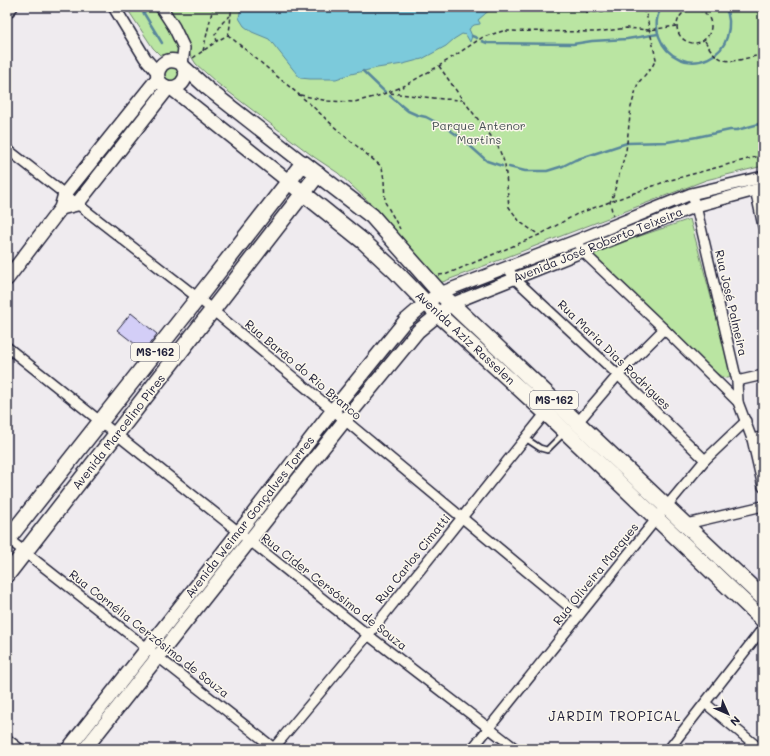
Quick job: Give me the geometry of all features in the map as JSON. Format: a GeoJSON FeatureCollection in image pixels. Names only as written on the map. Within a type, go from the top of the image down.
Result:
{"type":"FeatureCollection","features":[{"type":"Feature","properties":{"kind":"main road"},"geometry":{"type":"LineString","coordinates":[[7,280],[61,208],[65,194],[158,75],[159,68],[167,61],[177,61],[183,66],[186,73],[184,82],[176,88],[170,88],[77,204],[61,208]]}},
{"type":"Feature","properties":{"kind":"main road","name":"Avenida Aziz Rasselen"},"geometry":{"type":"LineString","coordinates":[[183,66],[207,88],[372,216],[440,293],[551,407],[565,432],[663,517],[685,524],[763,598]]}},
{"type":"Feature","properties":{"kind":"main road","name":"Avenida Aziz Rasselen"},"geometry":{"type":"LineString","coordinates":[[158,75],[162,85],[170,88],[364,242],[438,314],[551,407],[578,422],[663,517],[763,620]]}},
{"type":"Feature","properties":{"kind":"main road","name":"Avenida Marcelino Pires"},"geometry":{"type":"LineString","coordinates":[[7,539],[303,163]]}},
{"type":"Feature","properties":{"kind":"main road","name":"Avenida Marcelino Pires"},"geometry":{"type":"LineString","coordinates":[[7,575],[318,174]]}},
{"type":"Feature","properties":{"kind":"main road"},"geometry":{"type":"LineString","coordinates":[[76,181],[88,190]]}},
{"type":"Feature","properties":{"kind":"main road","name":"Avenida Weimar Gonçalves Torres"},"geometry":{"type":"LineString","coordinates":[[68,749],[333,410],[405,321],[440,293]]}},
{"type":"Feature","properties":{"kind":"main road","name":"Avenida José Roberto Teixeira"},"geometry":{"type":"LineString","coordinates":[[438,314],[452,304]]}},
{"type":"Feature","properties":{"kind":"main road","name":"Avenida Weimar Gonçalves Torres"},"geometry":{"type":"LineString","coordinates":[[85,749],[345,420],[418,331],[438,314]]}},
{"type":"Feature","properties":{"kind":"street"},"geometry":{"type":"LineString","coordinates":[[7,14],[13,7]]}},
{"type":"Feature","properties":{"kind":"street"},"geometry":{"type":"LineString","coordinates":[[114,7],[145,58],[158,75]]}},
{"type":"Feature","properties":{"kind":"street"},"geometry":{"type":"LineString","coordinates":[[161,7],[184,48],[183,66]]}},
{"type":"Feature","properties":{"kind":"street","name":"Rua Barão do Rio Branco"},"geometry":{"type":"LineString","coordinates":[[7,149],[198,298],[579,615]]}},
{"type":"Feature","properties":{"kind":"street","name":"Avenida José Roberto Teixeira"},"geometry":{"type":"LineString","coordinates":[[440,293],[578,240],[691,194],[763,177]]}},
{"type":"Feature","properties":{"kind":"street"},"geometry":{"type":"LineString","coordinates":[[759,189],[763,226]]}},
{"type":"Feature","properties":{"kind":"street","name":"Avenida José Roberto Teixeira"},"geometry":{"type":"LineString","coordinates":[[452,304],[696,206],[759,189]]}},
{"type":"Feature","properties":{"kind":"street","name":"Rua José Palmeira"},"geometry":{"type":"LineString","coordinates":[[691,194],[696,206],[737,381],[738,402],[752,439],[763,487]]}},
{"type":"Feature","properties":{"kind":"street"},"geometry":{"type":"LineString","coordinates":[[578,240],[582,251],[738,402]]}},
{"type":"Feature","properties":{"kind":"street","name":"Rua Maria Dias Rodrigues"},"geometry":{"type":"LineString","coordinates":[[507,267],[515,279],[618,375],[705,460]]}},
{"type":"Feature","properties":{"kind":"street"},"geometry":{"type":"LineString","coordinates":[[578,422],[618,375],[664,329]]}},
{"type":"Feature","properties":{"kind":"street","name":"Rua Cider Cersósimo de Souza"},"geometry":{"type":"LineString","coordinates":[[7,347],[368,635],[516,749]]}},
{"type":"Feature","properties":{"kind":"street"},"geometry":{"type":"LineString","coordinates":[[737,381],[763,375]]}},
{"type":"Feature","properties":{"kind":"street","name":"Rua Carlos Cimatti"},"geometry":{"type":"LineString","coordinates":[[274,749],[368,635],[551,407]]}},
{"type":"Feature","properties":{"kind":"street","name":"Rua Oliveira Marques"},"geometry":{"type":"LineString","coordinates":[[472,749],[579,615],[663,517],[705,460],[746,421]]}},
{"type":"Feature","properties":{"kind":"street"},"geometry":{"type":"LineString","coordinates":[[752,439],[763,437]]}},
{"type":"Feature","properties":{"kind":"street"},"geometry":{"type":"LineString","coordinates":[[663,517],[685,524],[763,506]]}},
{"type":"Feature","properties":{"kind":"street","name":"Rua Cornélia Cerzósimo de Souza"},"geometry":{"type":"LineString","coordinates":[[7,539],[148,648],[274,749]]}},
{"type":"Feature","properties":{"kind":"street"},"geometry":{"type":"LineString","coordinates":[[669,749],[763,628]]}},
{"type":"Feature","properties":{"kind":"street"},"geometry":{"type":"LineString","coordinates":[[706,703],[757,748]]}},
{"type":"Feature","properties":{"kind":"street"},"geometry":{"type":"LineString","coordinates":[[7,739],[20,749]]}},
{"type":"Feature","properties":{"kind":"lane"},"geometry":{"type":"LineString","coordinates":[[525,438],[540,448],[547,450],[565,432]]}},
{"type":"Feature","properties":{"kind":"path"},"geometry":{"type":"LineString","coordinates":[[202,51],[213,7]]}},
{"type":"Feature","properties":{"kind":"path"},"geometry":{"type":"LineString","coordinates":[[183,66],[202,51],[228,35],[232,7]]}},
{"type":"Feature","properties":{"kind":"path"},"geometry":{"type":"LineString","coordinates":[[704,12],[706,7]]}},
{"type":"Feature","properties":{"kind":"path"},"geometry":{"type":"LineString","coordinates":[[586,12],[639,9],[646,13],[649,30],[653,39],[656,59],[652,67],[638,83],[631,107],[626,149],[620,174],[610,202],[616,225]]}},
{"type":"Feature","properties":{"kind":"path"},"geometry":{"type":"LineString","coordinates":[[695,9],[704,12],[711,24],[710,33],[704,40],[694,43],[686,42],[679,36],[676,26],[680,16],[685,12],[695,9]]}},
{"type":"Feature","properties":{"kind":"path"},"geometry":{"type":"LineString","coordinates":[[217,41],[215,35],[218,29],[230,16]]}},
{"type":"Feature","properties":{"kind":"path"},"geometry":{"type":"LineString","coordinates":[[299,94],[328,101],[354,102],[388,93],[402,87],[439,66],[483,37],[503,31],[597,32],[627,28],[649,30],[676,26]]}},
{"type":"Feature","properties":{"kind":"path"},"geometry":{"type":"LineString","coordinates":[[228,35],[299,94],[341,133],[382,167],[385,202],[400,229]]}},
{"type":"Feature","properties":{"kind":"path"},"geometry":{"type":"LineString","coordinates":[[704,40],[711,52],[722,60],[737,61],[760,55],[763,56]]}},
{"type":"Feature","properties":{"kind":"path"},"geometry":{"type":"LineString","coordinates":[[439,66],[463,100],[498,144],[505,164],[509,207],[520,222],[539,235]]}},
{"type":"Feature","properties":{"kind":"path"},"geometry":{"type":"LineString","coordinates":[[388,93],[463,100]]}},
{"type":"Feature","properties":{"kind":"path"},"geometry":{"type":"LineString","coordinates":[[433,274],[446,274],[539,235],[577,214],[667,181],[763,155]]}},
{"type":"Feature","properties":{"kind":"shaded area"},"geometry":{"type":"Polygon","coordinates":[[[763,572],[763,585],[752,576],[763,572]]]}},
{"type":"Feature","properties":{"kind":"green space","name":"Parque Antenor Martins"},"geometry":{"type":"Polygon","coordinates":[[[126,7],[763,7],[763,166],[706,180],[440,283],[379,211],[338,173],[314,157],[217,83],[196,64],[186,48],[181,46],[178,50],[179,55],[160,55],[153,48],[126,7]]]}},
{"type":"Feature","properties":{"kind":"green space"},"geometry":{"type":"Polygon","coordinates":[[[169,67],[175,68],[179,71],[180,77],[172,83],[164,78],[164,73],[169,67]]]}},
{"type":"Feature","properties":{"kind":"green space"},"geometry":{"type":"Polygon","coordinates":[[[690,219],[731,371],[731,377],[729,378],[723,377],[716,373],[590,253],[690,219]]]}},
{"type":"Feature","properties":{"kind":"water"},"geometry":{"type":"Polygon","coordinates":[[[241,7],[493,7],[478,20],[480,24],[474,25],[469,29],[472,36],[470,42],[466,35],[462,34],[446,46],[422,59],[351,74],[336,79],[310,79],[300,78],[269,39],[252,32],[244,26],[239,18],[241,7]]]}},
{"type":"Feature","properties":{"kind":"building"},"geometry":{"type":"Polygon","coordinates":[[[131,313],[157,334],[144,351],[117,330],[131,313]]]}},
{"type":"Feature","properties":{"kind":"waterway"},"geometry":{"type":"LineString","coordinates":[[140,7],[162,43]]}},
{"type":"Feature","properties":{"kind":"waterway"},"geometry":{"type":"LineString","coordinates":[[662,7],[657,21],[657,29],[662,44],[667,50],[680,59],[694,62],[701,61],[715,54],[724,44],[729,29],[729,18],[725,7]]}},
{"type":"Feature","properties":{"kind":"waterway"},"geometry":{"type":"LineString","coordinates":[[482,41],[487,43],[573,44],[592,41],[627,39],[658,34]]}},
{"type":"Feature","properties":{"kind":"waterway"},"geometry":{"type":"LineString","coordinates":[[472,36],[477,38]]}},
{"type":"Feature","properties":{"kind":"waterway"},"geometry":{"type":"LineString","coordinates":[[363,71],[385,92]]}},
{"type":"Feature","properties":{"kind":"waterway"},"geometry":{"type":"LineString","coordinates":[[390,96],[408,111],[426,117],[447,128],[487,161],[502,166]]}},
{"type":"Feature","properties":{"kind":"waterway"},"geometry":{"type":"LineString","coordinates":[[509,167],[525,171],[547,171],[627,143],[667,142],[737,130],[759,124],[763,119]]}},
{"type":"Feature","properties":{"kind":"district","name":"JARDIM TROPICAL"},"geometry":{"type":"Point","coordinates":[615,716]}}]}
